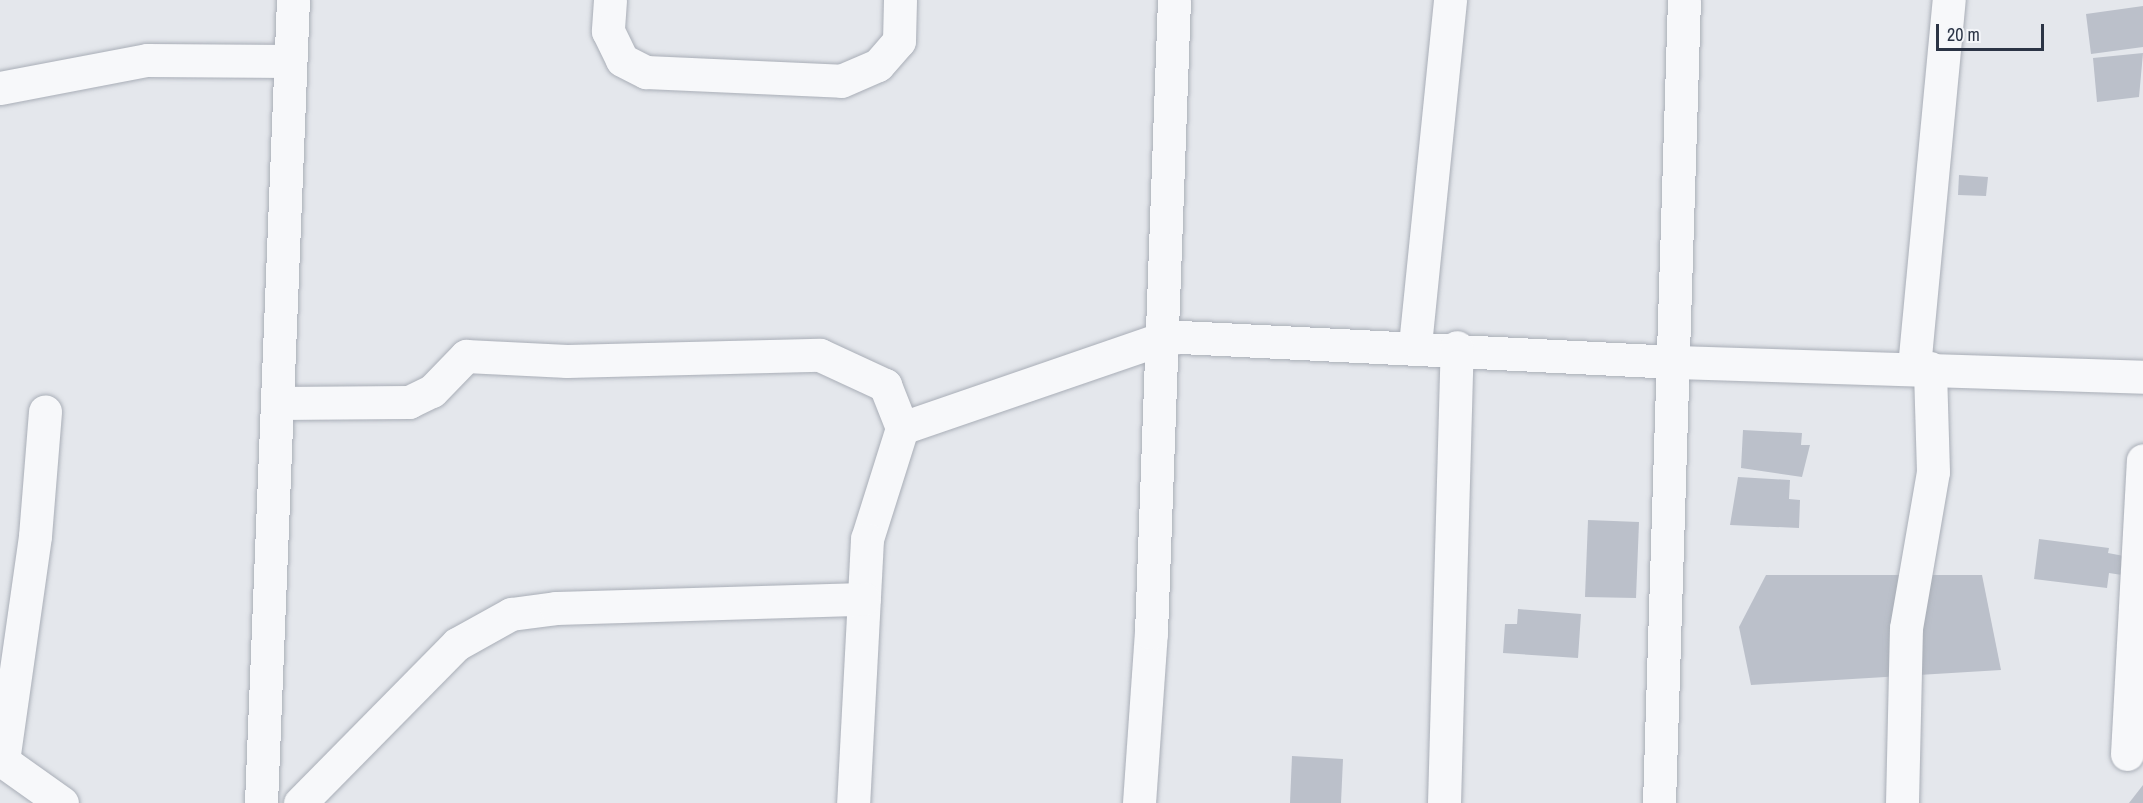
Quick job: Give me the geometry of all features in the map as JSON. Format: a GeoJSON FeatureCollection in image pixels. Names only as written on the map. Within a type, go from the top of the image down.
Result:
{"type":"FeatureCollection","features":[{"type":"Feature","properties":{"kind":"street"},"geometry":{"type":"LineString","coordinates":[[261,803],[293,0]]}},
{"type":"Feature","properties":{"kind":"street"},"geometry":{"type":"LineString","coordinates":[[610,0],[608,31],[622,60],[646,72],[841,81],[878,65],[898,41],[900,0]]}},
{"type":"Feature","properties":{"kind":"street"},"geometry":{"type":"LineString","coordinates":[[1138,803],[1161,339],[1174,0]]}},
{"type":"Feature","properties":{"kind":"street"},"geometry":{"type":"LineString","coordinates":[[1415,345],[1450,0]]}},
{"type":"Feature","properties":{"kind":"street"},"geometry":{"type":"LineString","coordinates":[[1659,803],[1677,362],[1684,0]]}},
{"type":"Feature","properties":{"kind":"street"},"geometry":{"type":"LineString","coordinates":[[1902,803],[1906,628],[1933,472],[1922,368],[1949,0]]}},
{"type":"Feature","properties":{"kind":"street"},"geometry":{"type":"LineString","coordinates":[[0,88],[147,60],[290,61]]}},
{"type":"Feature","properties":{"kind":"street"},"geometry":{"type":"LineString","coordinates":[[902,428],[1161,339],[1415,345],[1677,362],[1922,368],[2143,377]]}},
{"type":"Feature","properties":{"kind":"street"},"geometry":{"type":"LineString","coordinates":[[1444,803],[1457,347]]}},
{"type":"Feature","properties":{"kind":"street"},"geometry":{"type":"LineString","coordinates":[[277,403],[409,402],[432,391],[466,356],[567,362],[820,355],[885,385],[902,428],[867,539],[853,803]]}},
{"type":"Feature","properties":{"kind":"street"},"geometry":{"type":"LineString","coordinates":[[45,411],[36,536],[2,760],[62,803]]}},
{"type":"Feature","properties":{"kind":"street"},"geometry":{"type":"LineString","coordinates":[[2127,754],[2143,460]]}},
{"type":"Feature","properties":{"kind":"street"},"geometry":{"type":"LineString","coordinates":[[300,803],[457,644],[511,614],[556,608],[864,599]]}},
{"type":"Feature","properties":{"kind":"building"},"geometry":{"type":"Polygon","coordinates":[[[2143,6],[2143,47],[2091,54],[2086,14],[2143,6]]]}},
{"type":"Feature","properties":{"kind":"building"},"geometry":{"type":"Polygon","coordinates":[[[2143,53],[2139,97],[2097,102],[2093,58],[2143,53]]]}},
{"type":"Feature","properties":{"kind":"building"},"geometry":{"type":"Polygon","coordinates":[[[1959,175],[1988,177],[1986,196],[1958,195],[1959,175]]]}},
{"type":"Feature","properties":{"kind":"building"},"geometry":{"type":"Polygon","coordinates":[[[1743,430],[1802,433],[1801,445],[1810,445],[1802,477],[1741,468],[1743,430]]]}},
{"type":"Feature","properties":{"kind":"building"},"geometry":{"type":"Polygon","coordinates":[[[1738,477],[1790,480],[1789,499],[1800,500],[1799,528],[1730,525],[1738,477]]]}},
{"type":"Feature","properties":{"kind":"building"},"geometry":{"type":"Polygon","coordinates":[[[1588,520],[1639,522],[1636,598],[1585,597],[1588,520]]]}},
{"type":"Feature","properties":{"kind":"building"},"geometry":{"type":"Polygon","coordinates":[[[2039,539],[2109,548],[2108,553],[2124,556],[2122,575],[2109,573],[2107,588],[2034,579],[2039,539]]]}},
{"type":"Feature","properties":{"kind":"building"},"geometry":{"type":"Polygon","coordinates":[[[1766,575],[1982,575],[2001,670],[1751,685],[1739,627],[1766,575]]]}},
{"type":"Feature","properties":{"kind":"building"},"geometry":{"type":"Polygon","coordinates":[[[1518,609],[1581,614],[1578,658],[1503,653],[1505,624],[1517,624],[1518,609]]]}},
{"type":"Feature","properties":{"kind":"building"},"geometry":{"type":"Polygon","coordinates":[[[1292,756],[1343,759],[1341,803],[1290,803],[1292,756]]]}},
{"type":"Feature","properties":{"kind":"building"},"geometry":{"type":"Polygon","coordinates":[[[2143,785],[2143,803],[2129,803],[2143,785]]]}}]}
